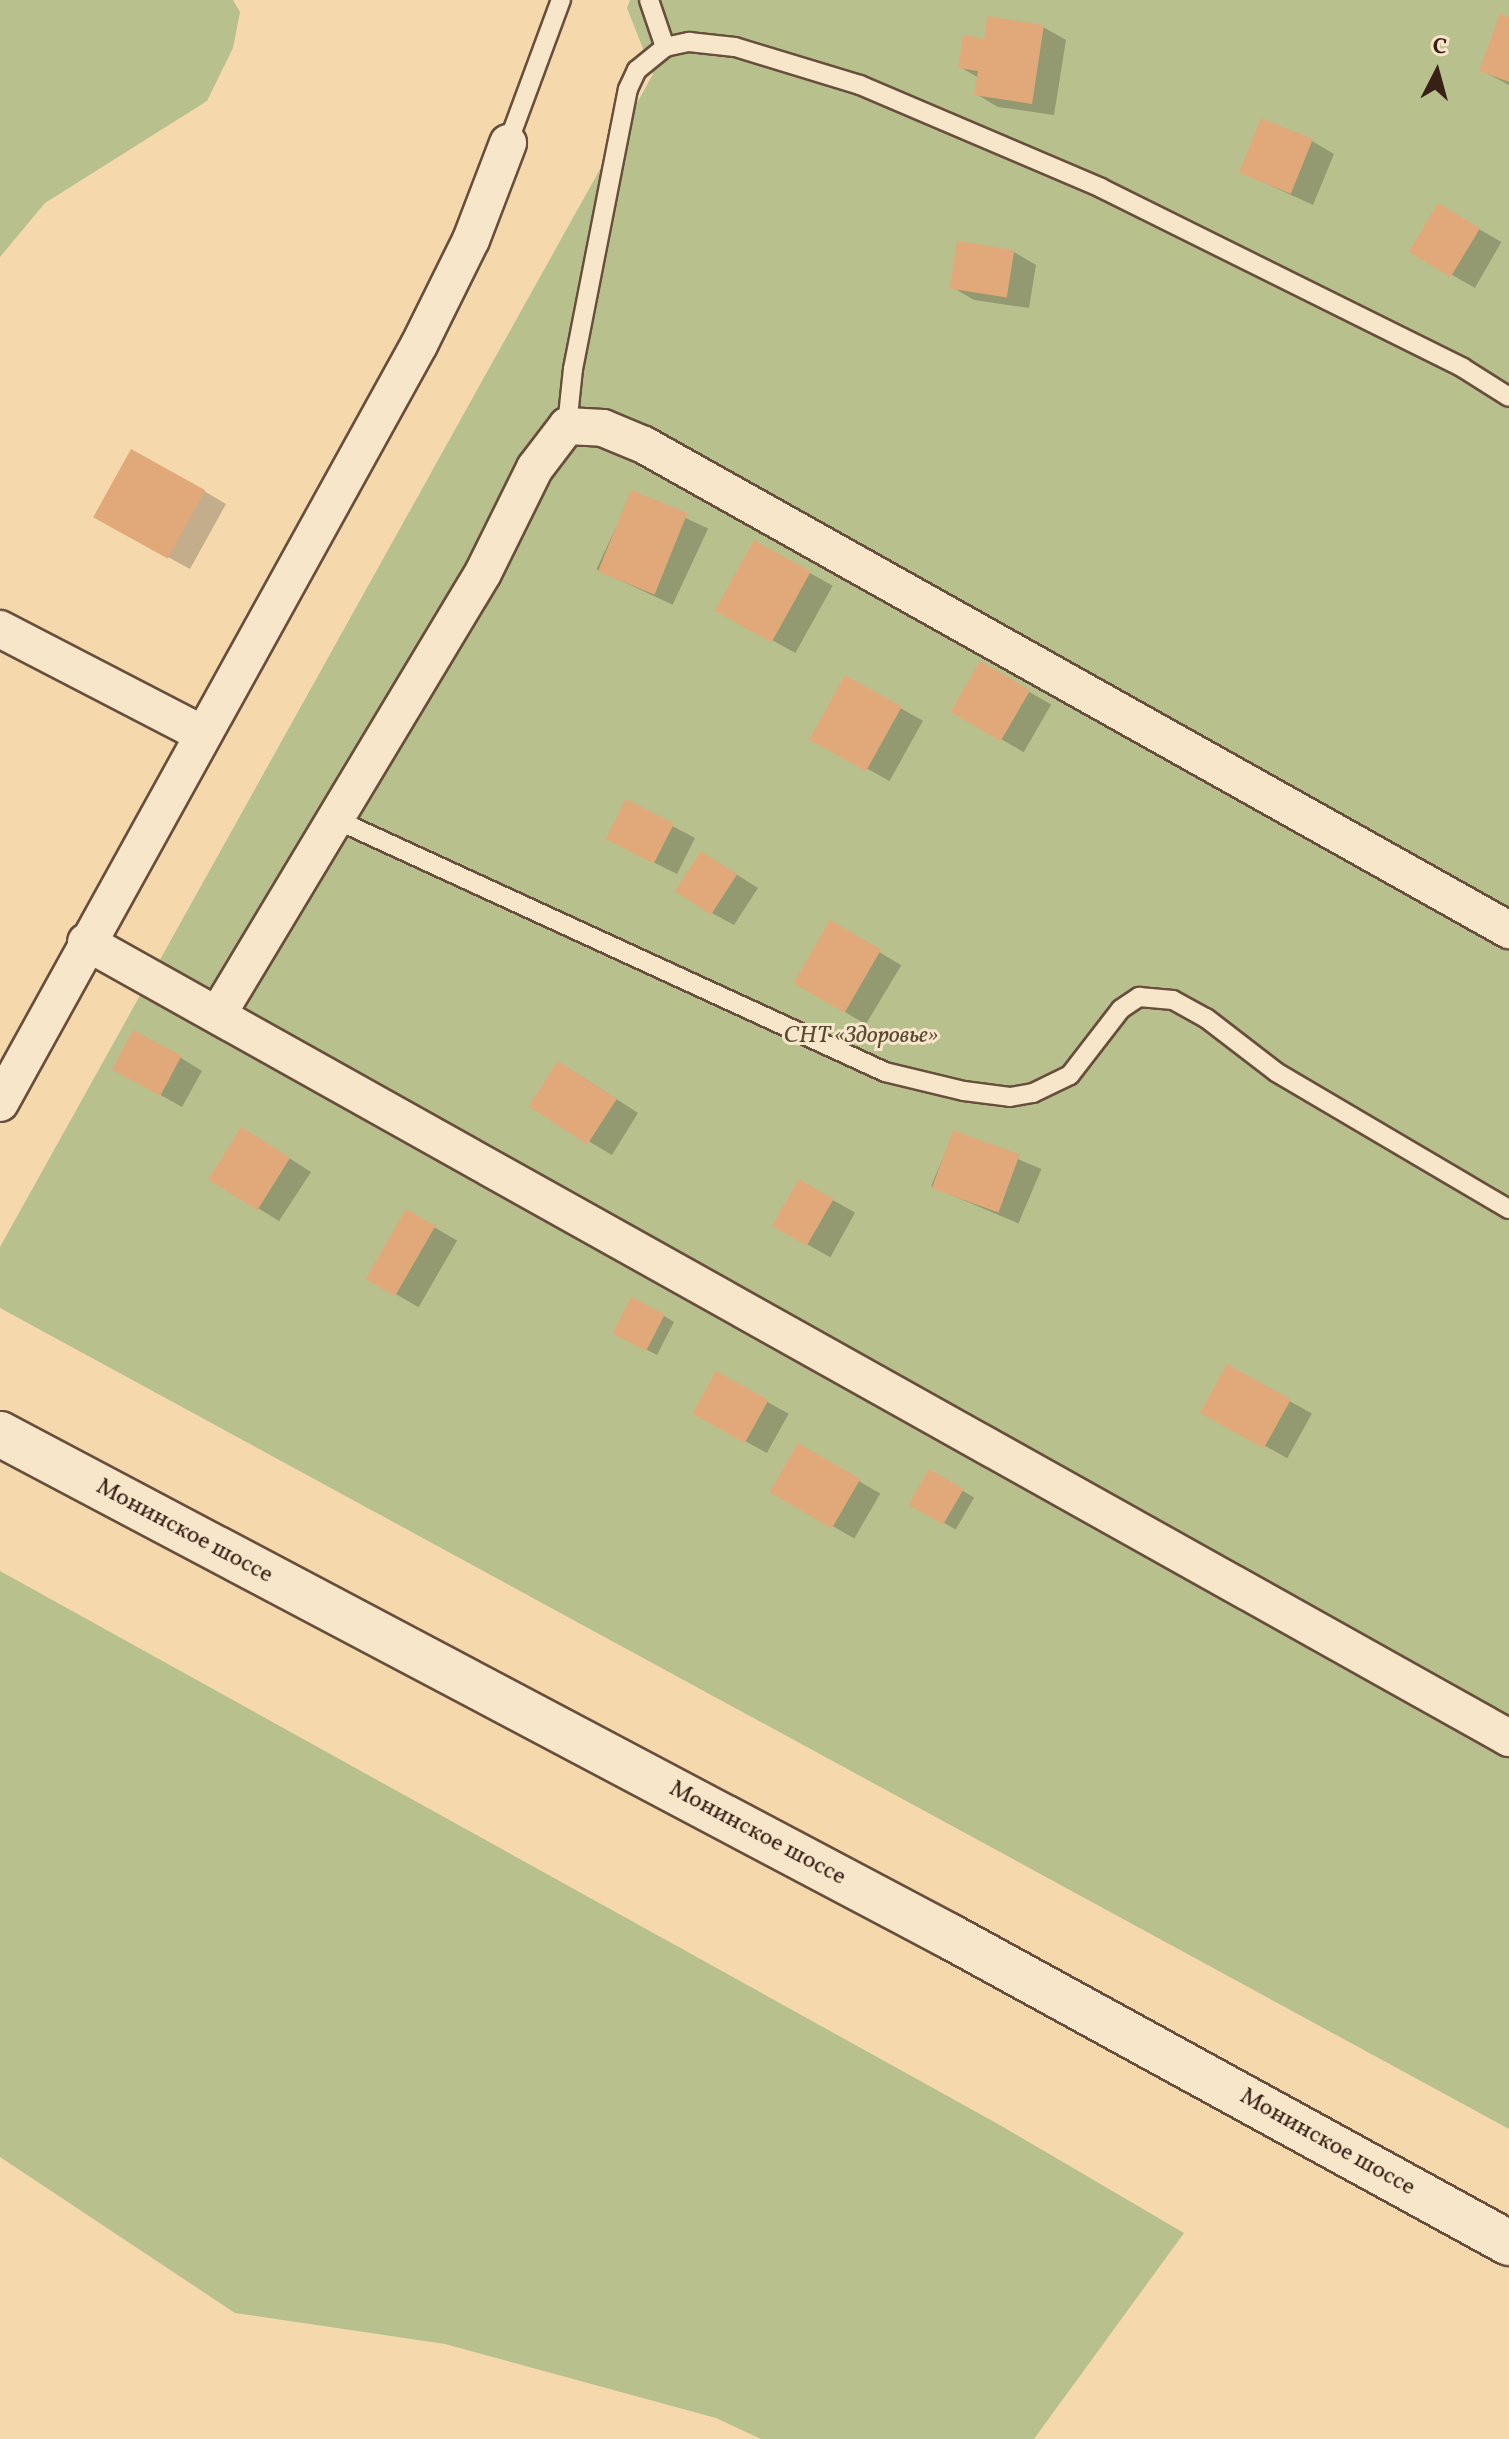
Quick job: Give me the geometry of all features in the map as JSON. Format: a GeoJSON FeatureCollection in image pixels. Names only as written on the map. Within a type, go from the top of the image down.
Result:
{"type":"FeatureCollection","features":[{"type":"Feature","properties":{"kind":"main road","name":"Монинское шоссе"},"geometry":{"type":"LineString","coordinates":[[0,1434],[949,1936],[1509,2243]]}},
{"type":"Feature","properties":{"kind":"street"},"geometry":{"type":"LineString","coordinates":[[0,1103],[201,733],[419,345],[471,240],[508,143]]}},
{"type":"Feature","properties":{"kind":"street"},"geometry":{"type":"LineString","coordinates":[[218,1014],[483,573],[535,468],[567,426],[603,428],[644,445],[1509,930]]}},
{"type":"Feature","properties":{"kind":"street"},"geometry":{"type":"LineString","coordinates":[[0,629],[201,733]]}},
{"type":"Feature","properties":{"kind":"street"},"geometry":{"type":"LineString","coordinates":[[86,942],[1509,1738]]}},
{"type":"Feature","properties":{"kind":"lane"},"geometry":{"type":"LineString","coordinates":[[508,143],[561,0]]}},
{"type":"Feature","properties":{"kind":"lane"},"geometry":{"type":"LineString","coordinates":[[649,0],[665,47]]}},
{"type":"Feature","properties":{"kind":"lane"},"geometry":{"type":"LineString","coordinates":[[567,426],[573,369],[628,89],[637,70],[665,47],[689,42],[735,47],[860,85],[1101,188],[1463,368],[1509,397]]}},
{"type":"Feature","properties":{"kind":"lane"},"geometry":{"type":"LineString","coordinates":[[335,819],[885,1072],[964,1091],[1010,1097],[1033,1093],[1070,1075],[1121,1009],[1139,997],[1173,1000],[1276,1072],[1509,1209]]}},
{"type":"Feature","properties":{"kind":"green space"},"geometry":{"type":"Polygon","coordinates":[[[0,0],[233,0],[240,12],[233,48],[207,101],[45,203],[0,257],[0,0]]]}},
{"type":"Feature","properties":{"kind":"green space","name":"СНТ «Здоровье»"},"geometry":{"type":"Polygon","coordinates":[[[630,0],[1509,0],[1509,2129],[0,1308],[0,1247],[653,74],[627,8],[630,0]]]}},
{"type":"Feature","properties":{"kind":"green space"},"geometry":{"type":"Polygon","coordinates":[[[0,1571],[998,2124],[1184,2233],[1034,2439],[761,2439],[716,2418],[445,2344],[235,2313],[0,2157],[0,1571]]]}},
{"type":"Feature","properties":{"kind":"building"},"geometry":{"type":"Polygon","coordinates":[[[1500,13],[1509,17],[1509,82],[1479,71],[1500,13]]]}},
{"type":"Feature","properties":{"kind":"building"},"geometry":{"type":"Polygon","coordinates":[[[987,16],[1044,25],[1032,104],[974,95],[978,71],[958,68],[963,35],[984,39],[987,16]]]}},
{"type":"Feature","properties":{"kind":"building"},"geometry":{"type":"Polygon","coordinates":[[[1261,118],[1313,139],[1291,194],[1239,173],[1261,118]]]}},
{"type":"Feature","properties":{"kind":"building"},"geometry":{"type":"Polygon","coordinates":[[[1438,203],[1480,228],[1451,277],[1409,252],[1438,203]]]}},
{"type":"Feature","properties":{"kind":"building"},"geometry":{"type":"Polygon","coordinates":[[[957,241],[1014,250],[1007,297],[949,288],[957,241]]]}},
{"type":"Feature","properties":{"kind":"building"},"geometry":{"type":"Polygon","coordinates":[[[131,449],[205,490],[168,558],[93,517],[131,449]]]}},
{"type":"Feature","properties":{"kind":"building"},"geometry":{"type":"Polygon","coordinates":[[[631,490],[688,513],[655,594],[598,572],[631,490]]]}},
{"type":"Feature","properties":{"kind":"building"},"geometry":{"type":"Polygon","coordinates":[[[754,540],[811,572],[772,642],[715,611],[754,540]]]}},
{"type":"Feature","properties":{"kind":"building"},"geometry":{"type":"Polygon","coordinates":[[[980,661],[1030,690],[1001,741],[950,712],[980,661]]]}},
{"type":"Feature","properties":{"kind":"building"},"geometry":{"type":"Polygon","coordinates":[[[845,675],[902,707],[866,771],[809,740],[845,675]]]}},
{"type":"Feature","properties":{"kind":"building"},"geometry":{"type":"Polygon","coordinates":[[[626,799],[674,824],[654,864],[606,839],[626,799]]]}},
{"type":"Feature","properties":{"kind":"building"},"geometry":{"type":"Polygon","coordinates":[[[701,851],[737,874],[711,915],[675,891],[701,851]]]}},
{"type":"Feature","properties":{"kind":"building"},"geometry":{"type":"Polygon","coordinates":[[[830,920],[881,950],[845,1013],[794,983],[830,920]]]}},
{"type":"Feature","properties":{"kind":"building"},"geometry":{"type":"Polygon","coordinates":[[[133,1030],[182,1056],[160,1096],[112,1070],[133,1030]]]}},
{"type":"Feature","properties":{"kind":"building"},"geometry":{"type":"Polygon","coordinates":[[[558,1061],[617,1099],[587,1144],[529,1106],[558,1061]]]}},
{"type":"Feature","properties":{"kind":"building"},"geometry":{"type":"Polygon","coordinates":[[[241,1127],[290,1158],[257,1210],[208,1180],[241,1127]]]}},
{"type":"Feature","properties":{"kind":"building"},"geometry":{"type":"Polygon","coordinates":[[[953,1130],[1020,1154],[999,1213],[932,1188],[953,1130]]]}},
{"type":"Feature","properties":{"kind":"building"},"geometry":{"type":"Polygon","coordinates":[[[799,1179],[834,1199],[807,1246],[772,1226],[799,1179]]]}},
{"type":"Feature","properties":{"kind":"building"},"geometry":{"type":"Polygon","coordinates":[[[406,1209],[435,1226],[395,1296],[366,1279],[406,1209]]]}},
{"type":"Feature","properties":{"kind":"building"},"geometry":{"type":"Polygon","coordinates":[[[631,1297],[665,1314],[646,1351],[612,1334],[631,1297]]]}},
{"type":"Feature","properties":{"kind":"building"},"geometry":{"type":"Polygon","coordinates":[[[1227,1364],[1291,1399],[1264,1448],[1200,1413],[1227,1364]]]}},
{"type":"Feature","properties":{"kind":"building"},"geometry":{"type":"Polygon","coordinates":[[[716,1371],[768,1400],[745,1443],[692,1414],[716,1371]]]}},
{"type":"Feature","properties":{"kind":"building"},"geometry":{"type":"Polygon","coordinates":[[[798,1443],[860,1479],[832,1528],[770,1492],[798,1443]]]}},
{"type":"Feature","properties":{"kind":"building"},"geometry":{"type":"Polygon","coordinates":[[[929,1469],[964,1489],[943,1525],[908,1505],[929,1469]]]}}]}
